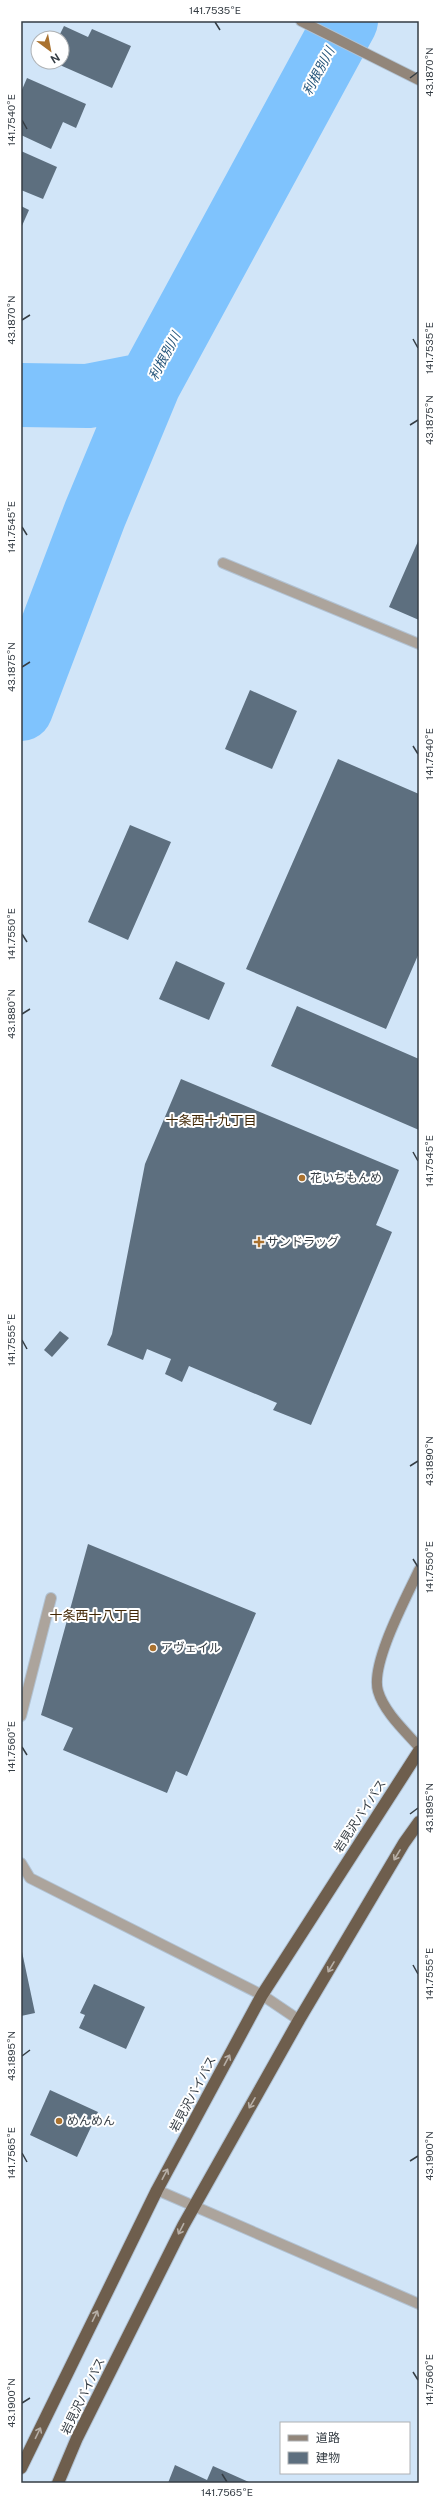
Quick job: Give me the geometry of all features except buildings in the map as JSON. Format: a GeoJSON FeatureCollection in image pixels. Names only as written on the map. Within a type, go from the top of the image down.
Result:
{"type":"FeatureCollection","features":[{"type":"Feature","properties":{"kind":"highway","name":"岩見沢バイパス"},"geometry":{"type":"LineString","coordinates":[[21,2468],[157,2190],[262,1995],[419,1751]]}},
{"type":"Feature","properties":{"kind":"highway","name":"岩見沢バイパス"},"geometry":{"type":"LineString","coordinates":[[58,2483],[77,2438],[193,2207],[300,2020],[404,1843],[419,1822]]}},
{"type":"Feature","properties":{"kind":"street"},"geometry":{"type":"LineString","coordinates":[[301,21],[419,80]]}},
{"type":"Feature","properties":{"kind":"street"},"geometry":{"type":"LineString","coordinates":[[223,563],[419,644]]}},
{"type":"Feature","properties":{"kind":"street"},"geometry":{"type":"LineString","coordinates":[[419,1570],[383,1651],[378,1669],[377,1690],[386,1707],[419,1748]]}},
{"type":"Feature","properties":{"kind":"street"},"geometry":{"type":"LineString","coordinates":[[21,1716],[52,1598]]}},
{"type":"Feature","properties":{"kind":"street"},"geometry":{"type":"LineString","coordinates":[[21,1863],[30,1878],[262,1995],[300,2020]]}},
{"type":"Feature","properties":{"kind":"street"},"geometry":{"type":"LineString","coordinates":[[157,2190],[193,2207],[419,2304]]}},
{"type":"Feature","properties":{"kind":"waterway","name":"利根別川"},"geometry":{"type":"LineString","coordinates":[[21,709],[95,514],[149,384],[346,21]]}},
{"type":"Feature","properties":{"kind":"waterway"},"geometry":{"type":"LineString","coordinates":[[21,395],[88,396],[149,384]]}},
{"type":"Feature","properties":{"kind":"place","name":"花いちもんめ"},"geometry":{"type":"Point","coordinates":[302,1178]}},
{"type":"Feature","properties":{"kind":"place","name":"サンドラッグ"},"geometry":{"type":"Point","coordinates":[259,1242]}},
{"type":"Feature","properties":{"kind":"place","name":"アヴェイル"},"geometry":{"type":"Point","coordinates":[153,1648]}},
{"type":"Feature","properties":{"kind":"place","name":"めんめん"},"geometry":{"type":"Point","coordinates":[59,2121]}},
{"type":"Feature","properties":{"kind":"district","name":"十条西十九丁目"},"geometry":{"type":"Point","coordinates":[211,1120]}},
{"type":"Feature","properties":{"kind":"district","name":"十条西十八丁目"},"geometry":{"type":"Point","coordinates":[95,1615]}}]}
